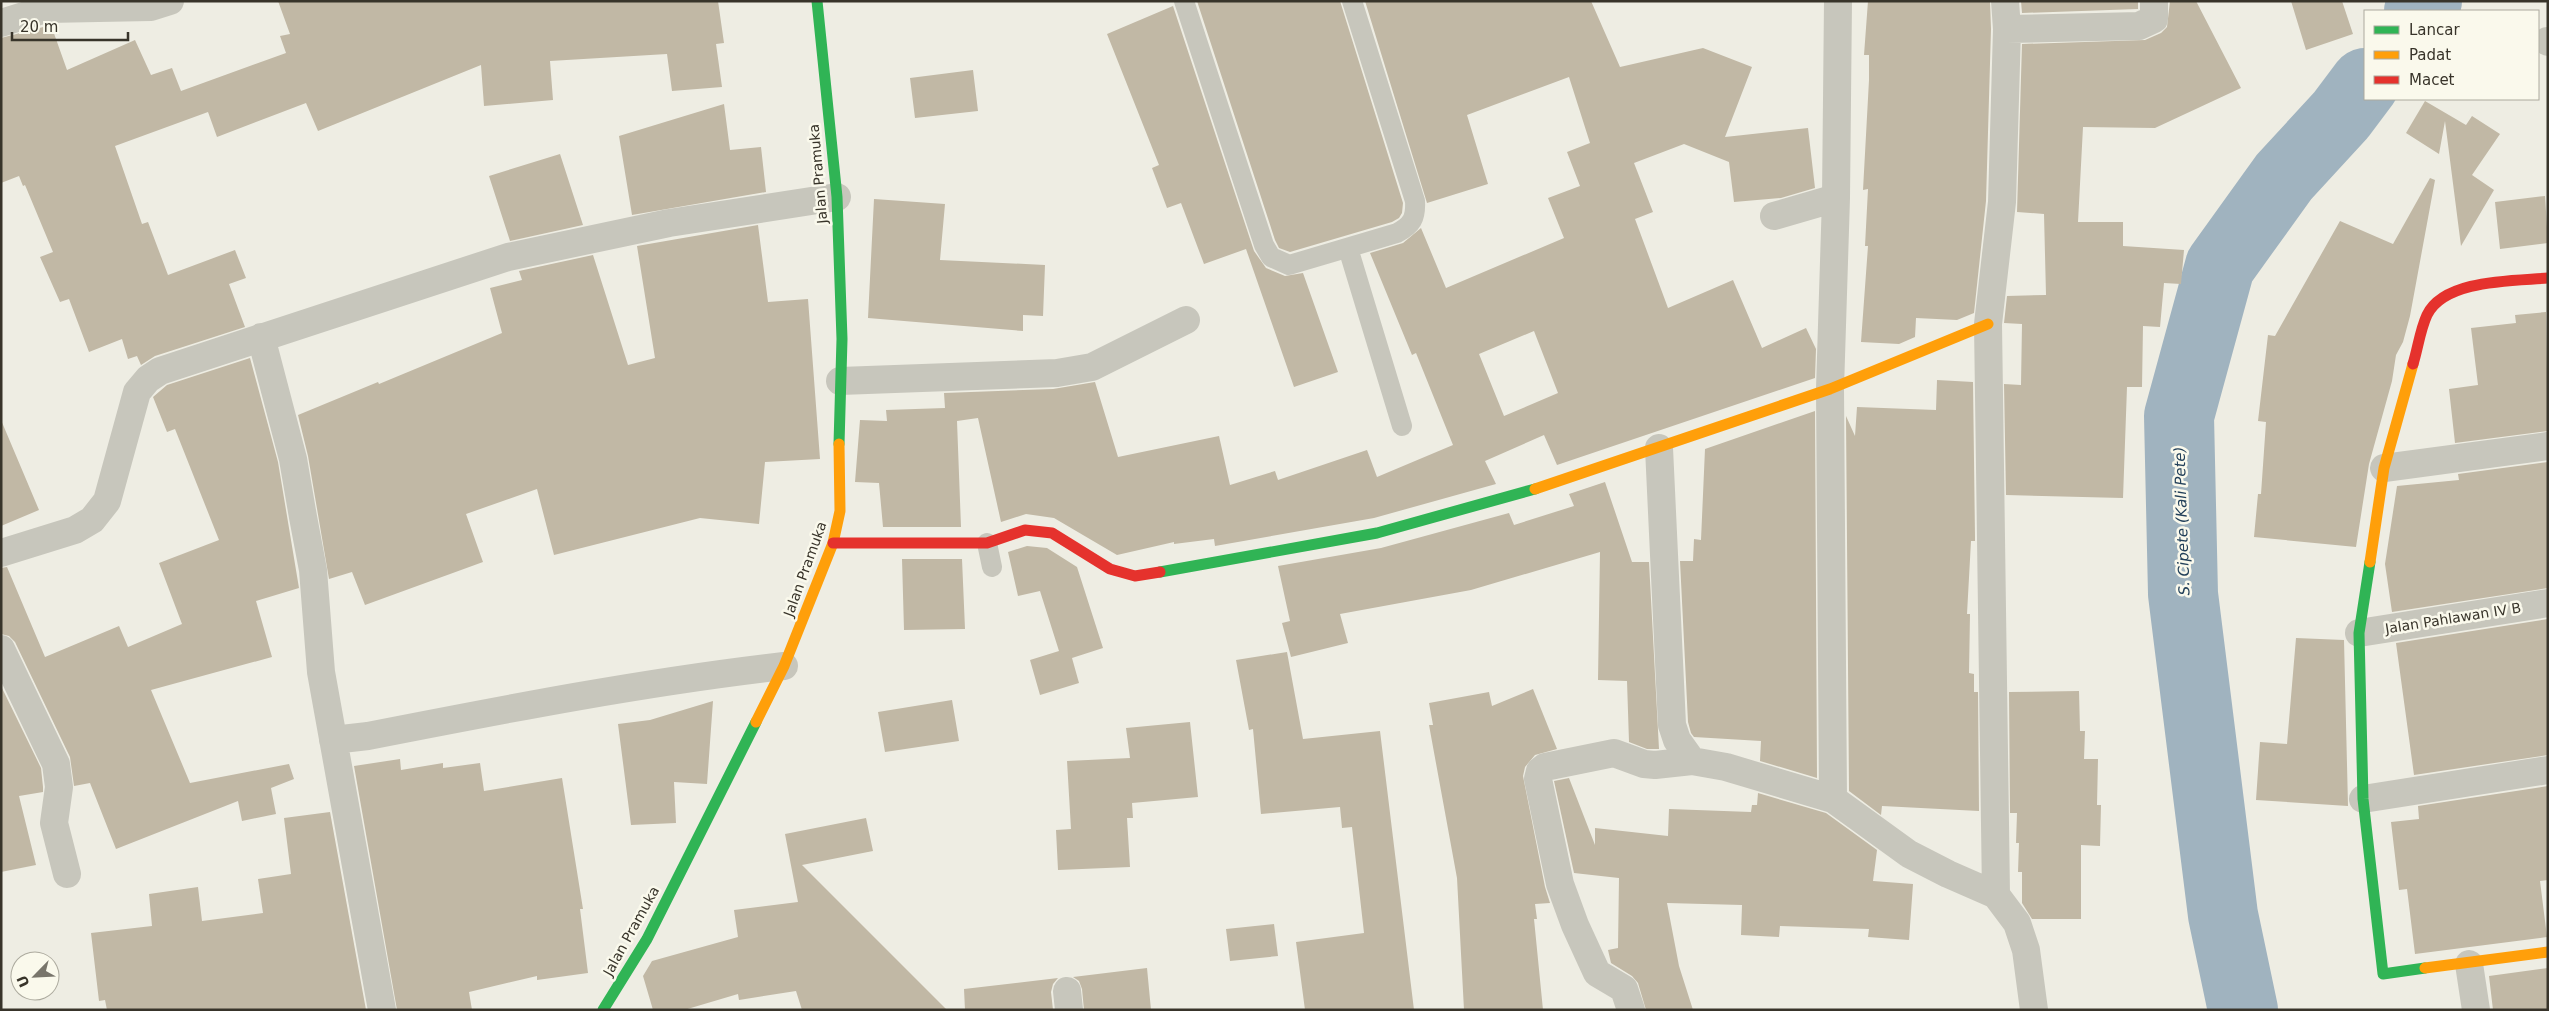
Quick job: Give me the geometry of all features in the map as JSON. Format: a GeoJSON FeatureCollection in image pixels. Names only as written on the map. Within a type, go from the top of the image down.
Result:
{"type":"FeatureCollection","features":[{"type":"Feature","properties":{"kind":"street"},"geometry":{"type":"LineString","coordinates":[[1,23],[46,9],[151,7],[170,1]]}},
{"type":"Feature","properties":{"kind":"street","name":"Jalan Pramuka"},"geometry":{"type":"LineString","coordinates":[[603,1010],[647,939],[784,666],[833,543],[840,511],[838,460],[842,340],[837,198],[817,1]]}},
{"type":"Feature","properties":{"kind":"street"},"geometry":{"type":"LineString","coordinates":[[1833,799],[1830,389],[1836,198],[1838,1]]}},
{"type":"Feature","properties":{"kind":"street"},"geometry":{"type":"LineString","coordinates":[[1996,894],[1988,324],[2002,202],[2007,29],[2005,1]]}},
{"type":"Feature","properties":{"kind":"street"},"geometry":{"type":"LineString","coordinates":[[2007,29],[2139,26],[2154,20],[2154,1]]}},
{"type":"Feature","properties":{"kind":"street"},"geometry":{"type":"LineString","coordinates":[[1,553],[75,530],[92,520],[107,501],[137,392],[148,379],[160,371],[508,257],[669,223],[837,198]]}},
{"type":"Feature","properties":{"kind":"street"},"geometry":{"type":"LineString","coordinates":[[1774,216],[1836,198]]}},
{"type":"Feature","properties":{"kind":"street"},"geometry":{"type":"LineString","coordinates":[[2548,278],[2473,287],[2439,300],[2427,315],[2384,468],[2359,633],[2362,799],[2383,974],[2548,952]]}},
{"type":"Feature","properties":{"kind":"street"},"geometry":{"type":"LineString","coordinates":[[840,381],[1057,373],[1092,367],[1186,320]]}},
{"type":"Feature","properties":{"kind":"street"},"geometry":{"type":"LineString","coordinates":[[833,543],[987,543],[1025,530],[1052,533],[1110,569],[1134,576],[1378,533],[1515,495],[1659,448],[1830,389],[1988,324]]}},
{"type":"Feature","properties":{"kind":"street"},"geometry":{"type":"LineString","coordinates":[[261,338],[292,459],[304,517],[313,570],[321,672],[382,1010]]}},
{"type":"Feature","properties":{"kind":"street"},"geometry":{"type":"LineString","coordinates":[[2384,468],[2548,446]]}},
{"type":"Feature","properties":{"kind":"street"},"geometry":{"type":"LineString","coordinates":[[1659,448],[1672,726],[1677,740],[1692,761]]}},
{"type":"Feature","properties":{"kind":"street","name":"Jalan Pahlawan IV B"},"geometry":{"type":"LineString","coordinates":[[2359,633],[2548,603]]}},
{"type":"Feature","properties":{"kind":"street"},"geometry":{"type":"LineString","coordinates":[[1,650],[56,764],[59,787],[54,823],[67,874]]}},
{"type":"Feature","properties":{"kind":"street"},"geometry":{"type":"LineString","coordinates":[[333,740],[368,736],[597,692],[700,676],[784,666]]}},
{"type":"Feature","properties":{"kind":"street"},"geometry":{"type":"LineString","coordinates":[[1630,1010],[1624,989],[1597,973],[1574,925],[1560,884],[1538,779],[1540,771],[1545,767],[1614,752],[1644,764],[1655,765],[1692,761],[1726,767],[1833,799],[1909,854],[1948,874],[1996,894],[2017,922],[2026,950],[2034,1010]]}},
{"type":"Feature","properties":{"kind":"street"},"geometry":{"type":"LineString","coordinates":[[2362,799],[2548,770]]}},
{"type":"Feature","properties":{"kind":"street"},"geometry":{"type":"LineString","coordinates":[[2469,964],[2476,1010]]}},
{"type":"Feature","properties":{"kind":"lane"},"geometry":{"type":"LineString","coordinates":[[1184,1],[1264,245],[1271,257],[1289,265],[1397,233],[1409,227],[1416,216],[1415,201],[1352,1]]}},
{"type":"Feature","properties":{"kind":"lane"},"geometry":{"type":"LineString","coordinates":[[1348,248],[1402,426]]}},
{"type":"Feature","properties":{"kind":"lane"},"geometry":{"type":"LineString","coordinates":[[987,543],[992,567]]}},
{"type":"Feature","properties":{"kind":"building"},"geometry":{"type":"Polygon","coordinates":[[[278,1],[718,1],[724,43],[716,44],[722,87],[672,91],[667,54],[550,61],[553,100],[484,106],[481,65],[318,131],[306,103],[217,137],[208,112],[115,146],[142,224],[148,222],[168,275],[235,250],[246,278],[229,284],[245,327],[155,356],[141,365],[137,356],[128,359],[122,339],[89,352],[69,299],[60,302],[40,257],[53,252],[25,185],[23,186],[19,176],[1,183],[1,38],[51,25],[67,70],[135,40],[151,75],[172,68],[181,91],[286,53],[280,36],[290,34],[278,1]]]}},
{"type":"Feature","properties":{"kind":"building"},"geometry":{"type":"Polygon","coordinates":[[[1197,1],[1340,1],[1403,203],[1402,213],[1399,218],[1392,222],[1290,252],[1279,248],[1197,1]]]}},
{"type":"Feature","properties":{"kind":"building"},"geometry":{"type":"Polygon","coordinates":[[[1365,1],[1591,1],[1620,67],[1703,48],[1752,67],[1725,137],[1808,128],[1815,188],[1781,198],[1734,202],[1729,162],[1684,144],[1634,163],[1653,212],[1635,219],[1668,308],[1733,280],[1762,348],[1806,328],[1816,349],[1815,378],[1557,465],[1544,435],[1485,461],[1496,484],[1374,518],[1215,546],[1214,539],[1174,544],[1174,542],[1117,555],[1054,518],[1026,514],[1001,522],[978,418],[957,421],[961,527],[883,527],[879,483],[855,482],[860,420],[887,421],[886,410],[945,408],[944,393],[1053,389],[1095,382],[1118,457],[1219,436],[1230,485],[1275,471],[1278,480],[1367,450],[1377,477],[1453,445],[1416,353],[1412,355],[1370,253],[1403,243],[1421,228],[1446,288],[1564,238],[1548,198],[1580,186],[1567,152],[1590,143],[1569,77],[1467,115],[1488,184],[1427,203],[1365,1]],[[1534,331],[1479,354],[1504,416],[1558,393],[1534,331]]]}},
{"type":"Feature","properties":{"kind":"building"},"geometry":{"type":"Polygon","coordinates":[[[1868,1],[1990,1],[1991,29],[1986,201],[1974,313],[1957,320],[1916,318],[1915,337],[1899,344],[1861,342],[1868,246],[1865,246],[1868,189],[1863,190],[1869,80],[1869,55],[1864,55],[1868,1]]]}},
{"type":"Feature","properties":{"kind":"building"},"geometry":{"type":"Polygon","coordinates":[[[2021,1],[2138,1],[2138,9],[2022,13],[2021,1]]]}},
{"type":"Feature","properties":{"kind":"building"},"geometry":{"type":"Polygon","coordinates":[[[2170,1],[2196,1],[2241,88],[2155,128],[2083,127],[2078,222],[2123,222],[2123,246],[2184,250],[2181,284],[2164,283],[2160,327],[2143,326],[2142,387],[2127,387],[2123,498],[2006,495],[2004,384],[2021,385],[2022,324],[2004,323],[2007,296],[2046,295],[2044,214],[2017,212],[2022,44],[2145,40],[2161,33],[2167,27],[2170,1]]]}},
{"type":"Feature","properties":{"kind":"building"},"geometry":{"type":"Polygon","coordinates":[[[2291,1],[2342,1],[2353,34],[2306,50],[2291,1]]]}},
{"type":"Feature","properties":{"kind":"building"},"geometry":{"type":"Polygon","coordinates":[[[1173,6],[1254,251],[1266,268],[1285,276],[1303,273],[1338,372],[1294,387],[1246,249],[1204,264],[1181,203],[1167,208],[1152,168],[1159,165],[1107,34],[1173,6]]]}},
{"type":"Feature","properties":{"kind":"building"},"geometry":{"type":"Polygon","coordinates":[[[973,70],[978,111],[915,118],[910,78],[973,70]]]}},
{"type":"Feature","properties":{"kind":"building"},"geometry":{"type":"Polygon","coordinates":[[[2425,101],[2466,125],[2472,116],[2500,134],[2472,175],[2494,190],[2461,246],[2445,121],[2439,154],[2406,133],[2425,101]]]}},
{"type":"Feature","properties":{"kind":"building"},"geometry":{"type":"Polygon","coordinates":[[[724,104],[730,150],[761,147],[766,192],[632,215],[619,136],[724,104]]]}},
{"type":"Feature","properties":{"kind":"building"},"geometry":{"type":"Polygon","coordinates":[[[560,154],[583,225],[510,241],[489,176],[560,154]]]}},
{"type":"Feature","properties":{"kind":"building"},"geometry":{"type":"Polygon","coordinates":[[[2430,178],[2435,180],[2410,316],[2403,342],[2396,355],[2392,381],[2369,464],[2356,547],[2254,537],[2258,494],[2261,494],[2266,422],[2258,421],[2268,335],[2275,336],[2340,221],[2393,244],[2430,178]]]}},
{"type":"Feature","properties":{"kind":"building"},"geometry":{"type":"Polygon","coordinates":[[[2545,196],[2548,243],[2500,249],[2495,202],[2545,196]]]}},
{"type":"Feature","properties":{"kind":"building"},"geometry":{"type":"Polygon","coordinates":[[[874,199],[945,204],[940,260],[1045,265],[1043,316],[1023,315],[1023,331],[868,318],[874,199]]]}},
{"type":"Feature","properties":{"kind":"building"},"geometry":{"type":"Polygon","coordinates":[[[758,225],[768,302],[808,299],[820,459],[765,462],[759,524],[700,518],[554,555],[537,489],[466,514],[483,562],[365,605],[352,572],[329,579],[308,456],[298,415],[502,333],[490,288],[522,280],[519,271],[593,255],[628,365],[655,358],[637,246],[758,225]]]}},
{"type":"Feature","properties":{"kind":"building"},"geometry":{"type":"Polygon","coordinates":[[[2546,312],[2548,431],[2455,443],[2449,389],[2478,385],[2471,328],[2516,323],[2515,315],[2546,312]]]}},
{"type":"Feature","properties":{"kind":"building"},"geometry":{"type":"Polygon","coordinates":[[[250,358],[278,462],[299,588],[256,601],[272,657],[151,690],[190,783],[289,764],[294,779],[271,788],[276,814],[242,821],[238,801],[116,849],[90,783],[74,786],[70,757],[15,642],[9,636],[1,634],[1,568],[7,567],[45,657],[119,626],[128,647],[182,624],[159,563],[219,540],[175,429],[167,432],[153,397],[167,385],[250,358]]]}},
{"type":"Feature","properties":{"kind":"building"},"geometry":{"type":"Polygon","coordinates":[[[1937,380],[1973,382],[1975,541],[1971,541],[1967,614],[1970,614],[1969,673],[1974,674],[1974,692],[1978,692],[1979,811],[1882,806],[1881,815],[1849,791],[1846,416],[1855,436],[1857,407],[1936,410],[1937,380]]]}},
{"type":"Feature","properties":{"kind":"building"},"geometry":{"type":"Polygon","coordinates":[[[1815,411],[1817,778],[1760,761],[1761,741],[1694,737],[1691,733],[1688,722],[1680,561],[1693,561],[1694,539],[1701,540],[1705,449],[1815,411]]]}},
{"type":"Feature","properties":{"kind":"building"},"geometry":{"type":"Polygon","coordinates":[[[1,420],[39,510],[1,526],[1,420]]]}},
{"type":"Feature","properties":{"kind":"building"},"geometry":{"type":"Polygon","coordinates":[[[2548,462],[2548,588],[2392,612],[2385,564],[2397,486],[2459,480],[2458,474],[2548,462]]]}},
{"type":"Feature","properties":{"kind":"building"},"geometry":{"type":"Polygon","coordinates":[[[1605,482],[1632,562],[1649,562],[1659,749],[1647,749],[1629,742],[1627,681],[1598,680],[1600,552],[1471,590],[1340,614],[1348,643],[1291,657],[1282,623],[1290,621],[1278,566],[1381,548],[1509,513],[1514,525],[1574,506],[1569,494],[1605,482]]]}},
{"type":"Feature","properties":{"kind":"building"},"geometry":{"type":"Polygon","coordinates":[[[1027,546],[1047,548],[1077,567],[1103,648],[1072,658],[1079,683],[1040,695],[1030,660],[1059,651],[1040,591],[1018,596],[1008,552],[1027,546]]]}},
{"type":"Feature","properties":{"kind":"building"},"geometry":{"type":"Polygon","coordinates":[[[902,559],[962,559],[965,629],[904,630],[902,559]]]}},
{"type":"Feature","properties":{"kind":"building"},"geometry":{"type":"Polygon","coordinates":[[[2548,619],[2548,755],[2414,775],[2396,643],[2548,619]]]}},
{"type":"Feature","properties":{"kind":"building"},"geometry":{"type":"Polygon","coordinates":[[[2296,638],[2344,640],[2348,806],[2256,800],[2260,742],[2287,744],[2296,638]]]}},
{"type":"Feature","properties":{"kind":"building"},"geometry":{"type":"Polygon","coordinates":[[[1287,652],[1303,739],[1380,731],[1414,1010],[1305,1010],[1296,942],[1364,933],[1352,827],[1342,828],[1340,807],[1261,814],[1253,729],[1249,730],[1236,660],[1287,652]]]}},
{"type":"Feature","properties":{"kind":"building"},"geometry":{"type":"Polygon","coordinates":[[[1,686],[41,768],[43,792],[19,796],[36,865],[1,872],[1,686]]]}},
{"type":"Feature","properties":{"kind":"building"},"geometry":{"type":"Polygon","coordinates":[[[1533,689],[1557,749],[1535,755],[1525,767],[1523,776],[1545,887],[1550,903],[1535,904],[1537,919],[1534,919],[1543,1010],[1464,1010],[1457,878],[1429,725],[1433,725],[1429,703],[1489,692],[1492,706],[1533,689]]]}},
{"type":"Feature","properties":{"kind":"building"},"geometry":{"type":"Polygon","coordinates":[[[2079,691],[2080,731],[2085,731],[2084,759],[2098,759],[2097,805],[2101,805],[2100,846],[2081,845],[2081,919],[2032,919],[2022,903],[2022,872],[2018,872],[2019,843],[2016,843],[2017,813],[2010,813],[2009,692],[2079,691]]]}},
{"type":"Feature","properties":{"kind":"building"},"geometry":{"type":"Polygon","coordinates":[[[952,700],[959,741],[885,752],[878,712],[952,700]]]}},
{"type":"Feature","properties":{"kind":"building"},"geometry":{"type":"Polygon","coordinates":[[[713,701],[707,784],[674,782],[676,823],[631,825],[618,724],[650,720],[713,701]]]}},
{"type":"Feature","properties":{"kind":"building"},"geometry":{"type":"Polygon","coordinates":[[[1190,722],[1198,797],[1132,803],[1133,818],[1127,818],[1130,867],[1058,870],[1056,830],[1071,829],[1067,761],[1130,758],[1126,728],[1190,722]]]}},
{"type":"Feature","properties":{"kind":"building"},"geometry":{"type":"Polygon","coordinates":[[[400,759],[401,770],[443,763],[443,768],[480,763],[484,791],[562,778],[583,909],[580,909],[588,973],[537,980],[537,976],[469,992],[472,1010],[397,1010],[354,766],[400,759]]]}},
{"type":"Feature","properties":{"kind":"building"},"geometry":{"type":"Polygon","coordinates":[[[1569,778],[1595,845],[1595,828],[1668,836],[1669,809],[1751,812],[1752,805],[1757,805],[1758,793],[1826,813],[1877,850],[1873,881],[1913,884],[1909,940],[1868,937],[1869,929],[1780,926],[1779,937],[1741,935],[1742,905],[1667,903],[1679,966],[1693,1010],[1646,1010],[1638,983],[1632,976],[1611,963],[1608,950],[1618,948],[1619,878],[1574,873],[1554,781],[1569,778]]]}},
{"type":"Feature","properties":{"kind":"building"},"geometry":{"type":"Polygon","coordinates":[[[2548,786],[2548,880],[2540,881],[2547,937],[2415,954],[2407,889],[2399,890],[2391,822],[2419,819],[2418,806],[2548,786]]]}},
{"type":"Feature","properties":{"kind":"building"},"geometry":{"type":"Polygon","coordinates":[[[330,812],[366,1010],[107,1010],[105,1000],[99,1001],[91,933],[152,926],[149,894],[198,887],[202,921],[263,913],[258,879],[291,874],[284,818],[330,812]]]}},
{"type":"Feature","properties":{"kind":"building"},"geometry":{"type":"Polygon","coordinates":[[[866,818],[873,851],[802,865],[947,1010],[802,1010],[796,991],[739,1000],[738,994],[684,1010],[653,1010],[643,976],[652,961],[738,937],[734,910],[798,902],[785,834],[866,818]]]}},
{"type":"Feature","properties":{"kind":"building"},"geometry":{"type":"Polygon","coordinates":[[[1274,924],[1278,956],[1230,961],[1226,929],[1274,924]]]}},
{"type":"Feature","properties":{"kind":"building"},"geometry":{"type":"Polygon","coordinates":[[[1147,968],[1151,1010],[1084,1010],[1082,989],[1079,981],[1073,977],[1147,968]]]}},
{"type":"Feature","properties":{"kind":"building"},"geometry":{"type":"Polygon","coordinates":[[[2548,968],[2548,1010],[2493,1010],[2489,976],[2548,968]]]}},
{"type":"Feature","properties":{"kind":"building"},"geometry":{"type":"Polygon","coordinates":[[[1058,978],[1053,984],[1051,992],[1053,1010],[965,1010],[964,989],[1058,978]]]}},
{"type":"Feature","properties":{"kind":"waterway","name":"S. Cipete (Kali Pete)"},"geometry":{"type":"LineString","coordinates":[[2420,10],[2427,1]]}},
{"type":"Feature","properties":{"kind":"waterway","name":"S. Cipete (Kali Pete)"},"geometry":{"type":"LineString","coordinates":[[2243,1010],[2223,915],[2183,594],[2179,416],[2220,266],[2284,177],[2341,115],[2364,84]]}},
{"type":"Feature","properties":{"kind":"traffic: fast"},"geometry":{"type":"LineString","coordinates":[[817,1],[837,197],[842,339],[839,444]]}},
{"type":"Feature","properties":{"kind":"traffic: fast"},"geometry":{"type":"LineString","coordinates":[[1160,572],[1377,533],[1535,489]]}},
{"type":"Feature","properties":{"kind":"traffic: fast"},"geometry":{"type":"LineString","coordinates":[[2370,562],[2359,633],[2363,799],[2383,974],[2425,968]]}},
{"type":"Feature","properties":{"kind":"traffic: fast"},"geometry":{"type":"LineString","coordinates":[[603,1010],[647,939],[756,722]]}},
{"type":"Feature","properties":{"kind":"traffic: slow"},"geometry":{"type":"LineString","coordinates":[[1535,489],[1830,389],[1988,324]]}},
{"type":"Feature","properties":{"kind":"traffic: slow"},"geometry":{"type":"LineString","coordinates":[[2370,562],[2384,468],[2413,364]]}},
{"type":"Feature","properties":{"kind":"traffic: slow"},"geometry":{"type":"LineString","coordinates":[[756,722],[784,666],[833,543],[840,511],[839,444]]}},
{"type":"Feature","properties":{"kind":"traffic: slow"},"geometry":{"type":"LineString","coordinates":[[2425,968],[2548,952]]}},
{"type":"Feature","properties":{"kind":"traffic: jam"},"geometry":{"type":"LineString","coordinates":[[2413,364],[2427,315],[2436,303],[2448,294],[2481,284],[2548,278]]}},
{"type":"Feature","properties":{"kind":"traffic: jam"},"geometry":{"type":"LineString","coordinates":[[833,543],[987,543],[1025,530],[1052,533],[1110,569],[1135,576],[1160,572]]}}]}
